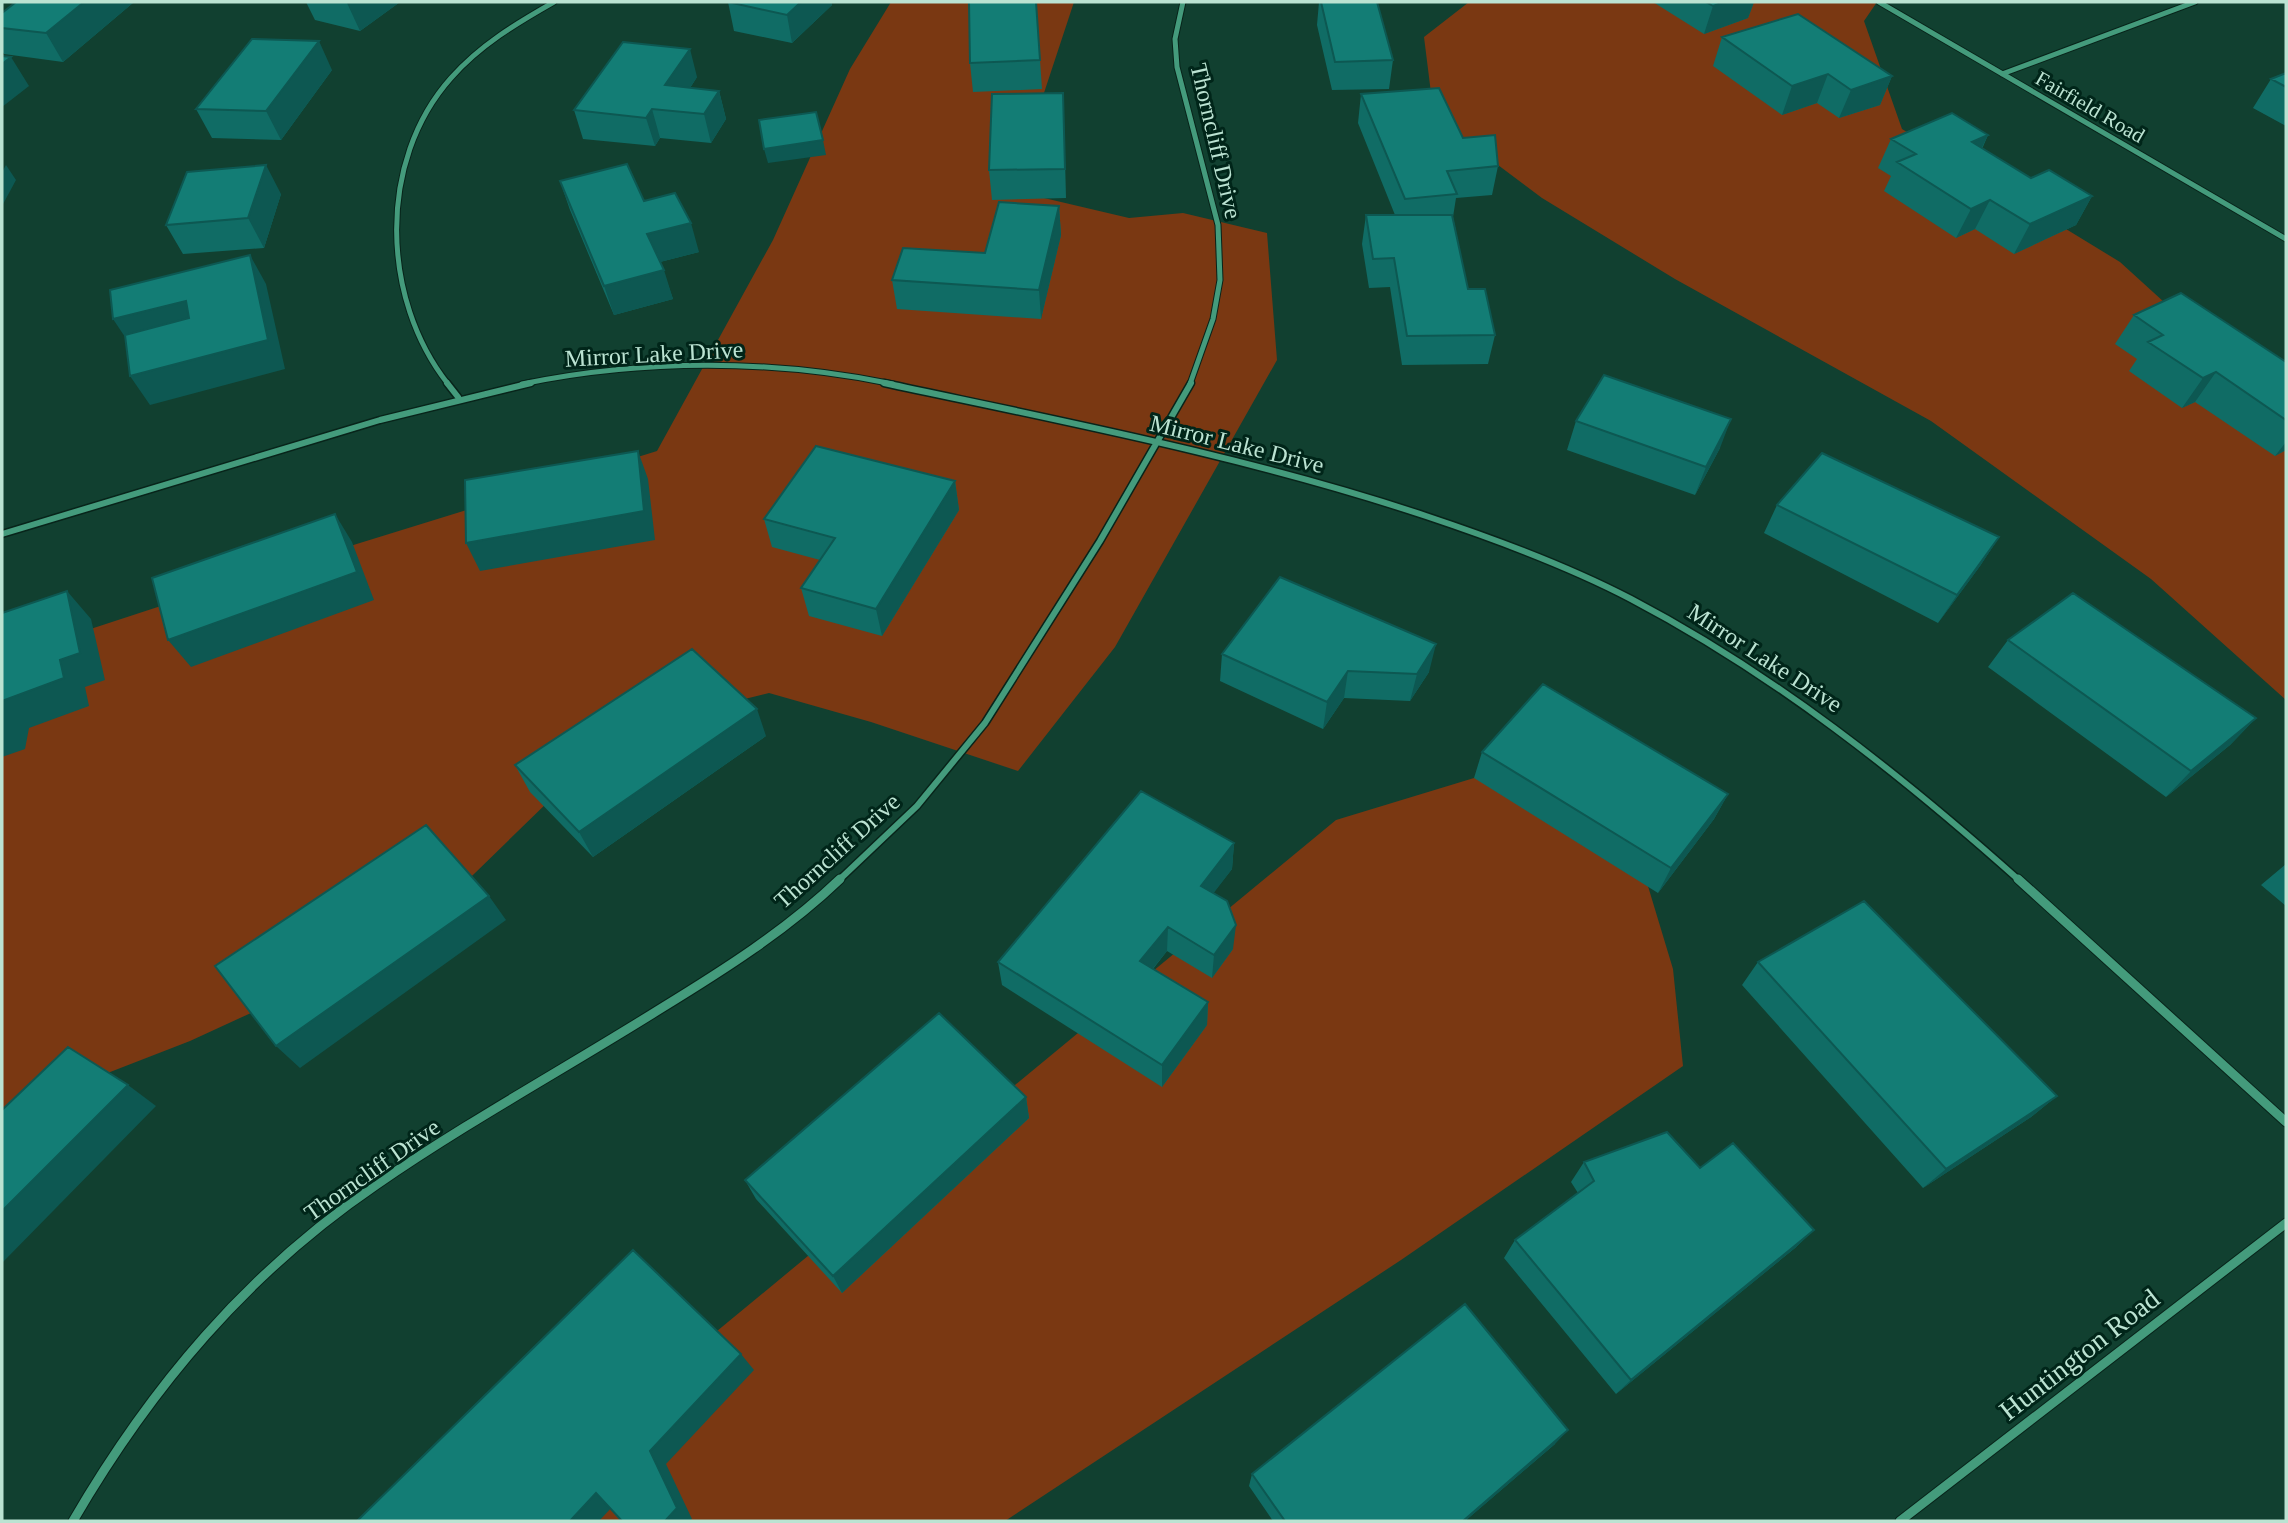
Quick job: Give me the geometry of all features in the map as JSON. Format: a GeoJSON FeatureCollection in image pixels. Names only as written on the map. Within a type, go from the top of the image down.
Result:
{"type":"FeatureCollection","features":[{"type":"Feature","properties":{"kind":"street"},"geometry":{"type":"LineString","coordinates":[[457,397],[442,380],[414,327],[400,274],[397,222],[402,172],[419,124],[438,94],[462,66],[495,36],[554,2]]}},
{"type":"Feature","properties":{"kind":"street","name":"Thorncliff Drive"},"geometry":{"type":"LineString","coordinates":[[73,1521],[121,1440],[200,1340],[242,1294],[321,1226],[376,1185],[724,969],[830,889],[917,806],[985,723],[1100,541],[1157,443],[1193,379],[1213,319],[1220,280],[1218,225],[1177,67],[1175,39],[1183,2]]}},
{"type":"Feature","properties":{"kind":"street","name":"Fairfield Road"},"geometry":{"type":"LineString","coordinates":[[1878,2],[2286,239]]}},
{"type":"Feature","properties":{"kind":"street"},"geometry":{"type":"LineString","coordinates":[[2002,74],[2195,2]]}},
{"type":"Feature","properties":{"kind":"street","name":"Mirror Lake Drive"},"geometry":{"type":"LineString","coordinates":[[2,534],[457,397],[541,380],[607,371],[705,366],[801,370],[863,378],[1293,475],[1459,526],[1560,565],[1647,607],[1760,672],[1858,742],[1956,823],[2286,1122]]}},
{"type":"Feature","properties":{"kind":"street","name":"Huntington Road"},"geometry":{"type":"LineString","coordinates":[[1900,1521],[2286,1223]]}},
{"type":"Feature","properties":{"kind":"shaded area"},"geometry":{"type":"Polygon","coordinates":[[[891,2],[1074,2],[1040,105],[1044,198],[1129,218],[1183,213],[1267,233],[1277,360],[1115,647],[1018,771],[871,722],[769,693],[623,729],[403,943],[190,1041],[2,1114],[2,658],[231,583],[657,451],[773,240],[850,69],[891,2]]]}},
{"type":"Feature","properties":{"kind":"shaded area"},"geometry":{"type":"Polygon","coordinates":[[[1469,2],[1877,2],[1864,21],[1902,129],[2120,262],[2286,413],[2286,700],[2151,579],[1931,421],[1675,279],[1542,198],[1434,117],[1424,37],[1469,2]]]}},
{"type":"Feature","properties":{"kind":"shaded area"},"geometry":{"type":"Polygon","coordinates":[[[1474,778],[1625,810],[1673,969],[1683,1066],[1401,1260],[1005,1521],[556,1521],[625,1407],[1336,820],[1474,778]]]}},
{"type":"Feature","properties":{"kind":"building"},"geometry":{"type":"Polygon","coordinates":[[[16,2],[84,2],[46,33],[2,28],[2,13],[16,2]]]}},
{"type":"Feature","properties":{"kind":"building"},"geometry":{"type":"Polygon","coordinates":[[[728,2],[801,2],[787,15],[728,2]]]}},
{"type":"Feature","properties":{"kind":"building"},"geometry":{"type":"Polygon","coordinates":[[[969,2],[1036,2],[1040,60],[970,63],[969,2]]]}},
{"type":"Feature","properties":{"kind":"building"},"geometry":{"type":"Polygon","coordinates":[[[1321,2],[1377,2],[1393,60],[1335,62],[1321,2]]]}},
{"type":"Feature","properties":{"kind":"building"},"geometry":{"type":"Polygon","coordinates":[[[1706,2],[1724,2],[1713,6],[1706,2]]]}},
{"type":"Feature","properties":{"kind":"building"},"geometry":{"type":"Polygon","coordinates":[[[1798,14],[1892,76],[1851,90],[1828,74],[1792,86],[1722,37],[1798,14]]]}},
{"type":"Feature","properties":{"kind":"building"},"geometry":{"type":"Polygon","coordinates":[[[252,39],[319,41],[266,111],[196,109],[252,39]]]}},
{"type":"Feature","properties":{"kind":"building"},"geometry":{"type":"Polygon","coordinates":[[[623,42],[690,49],[665,85],[719,91],[704,114],[652,109],[646,118],[574,110],[623,42]]]}},
{"type":"Feature","properties":{"kind":"building"},"geometry":{"type":"Polygon","coordinates":[[[2,56],[11,57],[2,64],[2,56]]]}},
{"type":"Feature","properties":{"kind":"building"},"geometry":{"type":"Polygon","coordinates":[[[2286,73],[2286,87],[2271,79],[2286,73]]]}},
{"type":"Feature","properties":{"kind":"building"},"geometry":{"type":"Polygon","coordinates":[[[1439,88],[1463,138],[1495,135],[1498,166],[1447,171],[1457,194],[1405,199],[1361,94],[1439,88]]]}},
{"type":"Feature","properties":{"kind":"building"},"geometry":{"type":"Polygon","coordinates":[[[1063,93],[1065,169],[989,170],[992,94],[1063,93]]]}},
{"type":"Feature","properties":{"kind":"building"},"geometry":{"type":"Polygon","coordinates":[[[816,112],[823,140],[764,149],[759,120],[816,112]]]}},
{"type":"Feature","properties":{"kind":"building"},"geometry":{"type":"Polygon","coordinates":[[[1952,113],[1988,135],[1972,142],[2031,178],[2049,170],[2092,196],[2030,224],[1990,200],[1971,209],[1897,162],[1916,154],[1891,139],[1952,113]]]}},
{"type":"Feature","properties":{"kind":"building"},"geometry":{"type":"Polygon","coordinates":[[[627,164],[644,201],[675,193],[691,223],[647,234],[664,270],[604,286],[560,181],[627,164]]]}},
{"type":"Feature","properties":{"kind":"building"},"geometry":{"type":"Polygon","coordinates":[[[266,165],[248,218],[166,225],[187,172],[266,165]]]}},
{"type":"Feature","properties":{"kind":"building"},"geometry":{"type":"Polygon","coordinates":[[[999,202],[1059,206],[1039,290],[892,280],[903,248],[985,253],[999,202]]]}},
{"type":"Feature","properties":{"kind":"building"},"geometry":{"type":"Polygon","coordinates":[[[1366,215],[1452,215],[1468,289],[1485,289],[1495,335],[1407,336],[1394,258],[1373,259],[1366,215]]]}},
{"type":"Feature","properties":{"kind":"building"},"geometry":{"type":"Polygon","coordinates":[[[250,255],[268,340],[130,376],[125,335],[189,318],[186,301],[113,319],[110,290],[250,255]]]}},
{"type":"Feature","properties":{"kind":"building"},"geometry":{"type":"Polygon","coordinates":[[[2181,293],[2286,362],[2286,420],[2216,372],[2203,378],[2148,342],[2163,335],[2134,315],[2181,293]]]}},
{"type":"Feature","properties":{"kind":"building"},"geometry":{"type":"Polygon","coordinates":[[[1604,375],[1731,419],[1706,467],[1576,421],[1604,375]]]}},
{"type":"Feature","properties":{"kind":"building"},"geometry":{"type":"Polygon","coordinates":[[[816,446],[955,481],[876,609],[801,588],[835,538],[764,519],[816,446]]]}},
{"type":"Feature","properties":{"kind":"building"},"geometry":{"type":"Polygon","coordinates":[[[638,451],[644,511],[466,543],[465,480],[638,451]]]}},
{"type":"Feature","properties":{"kind":"building"},"geometry":{"type":"Polygon","coordinates":[[[1822,453],[1999,537],[1957,595],[1777,505],[1822,453]]]}},
{"type":"Feature","properties":{"kind":"building"},"geometry":{"type":"Polygon","coordinates":[[[335,514],[357,572],[168,640],[152,578],[335,514]]]}},
{"type":"Feature","properties":{"kind":"building"},"geometry":{"type":"Polygon","coordinates":[[[1280,577],[1436,644],[1417,674],[1348,671],[1327,702],[1222,654],[1280,577]]]}},
{"type":"Feature","properties":{"kind":"building"},"geometry":{"type":"Polygon","coordinates":[[[67,591],[80,653],[60,660],[64,678],[2,701],[2,613],[67,591]]]}},
{"type":"Feature","properties":{"kind":"building"},"geometry":{"type":"Polygon","coordinates":[[[2073,593],[2256,718],[2191,771],[2008,640],[2073,593]]]}},
{"type":"Feature","properties":{"kind":"building"},"geometry":{"type":"Polygon","coordinates":[[[692,649],[757,709],[579,832],[515,765],[692,649]]]}},
{"type":"Feature","properties":{"kind":"building"},"geometry":{"type":"Polygon","coordinates":[[[1543,684],[1728,794],[1671,868],[1482,752],[1543,684]]]}},
{"type":"Feature","properties":{"kind":"building"},"geometry":{"type":"Polygon","coordinates":[[[1141,791],[1234,843],[1201,886],[1227,901],[1236,925],[1214,955],[1168,927],[1140,961],[1208,1002],[1162,1065],[998,962],[1141,791]]]}},
{"type":"Feature","properties":{"kind":"building"},"geometry":{"type":"Polygon","coordinates":[[[426,825],[489,896],[276,1046],[215,966],[426,825]]]}},
{"type":"Feature","properties":{"kind":"building"},"geometry":{"type":"Polygon","coordinates":[[[1864,901],[2057,1096],[1946,1169],[1758,962],[1864,901]]]}},
{"type":"Feature","properties":{"kind":"building"},"geometry":{"type":"Polygon","coordinates":[[[939,1013],[1026,1097],[833,1276],[745,1180],[939,1013]]]}},
{"type":"Feature","properties":{"kind":"building"},"geometry":{"type":"Polygon","coordinates":[[[68,1047],[128,1085],[2,1211],[2,1110],[68,1047]]]}},
{"type":"Feature","properties":{"kind":"building"},"geometry":{"type":"Polygon","coordinates":[[[1667,1132],[1700,1168],[1733,1143],[1814,1230],[1631,1380],[1515,1240],[1594,1181],[1584,1162],[1667,1132]]]}},
{"type":"Feature","properties":{"kind":"building"},"geometry":{"type":"Polygon","coordinates":[[[633,1250],[741,1354],[650,1451],[677,1508],[665,1521],[622,1521],[596,1493],[570,1521],[357,1521],[633,1250]]]}},
{"type":"Feature","properties":{"kind":"building"},"geometry":{"type":"Polygon","coordinates":[[[1465,1304],[1568,1430],[1463,1521],[1285,1521],[1252,1474],[1465,1304]]]}}]}
